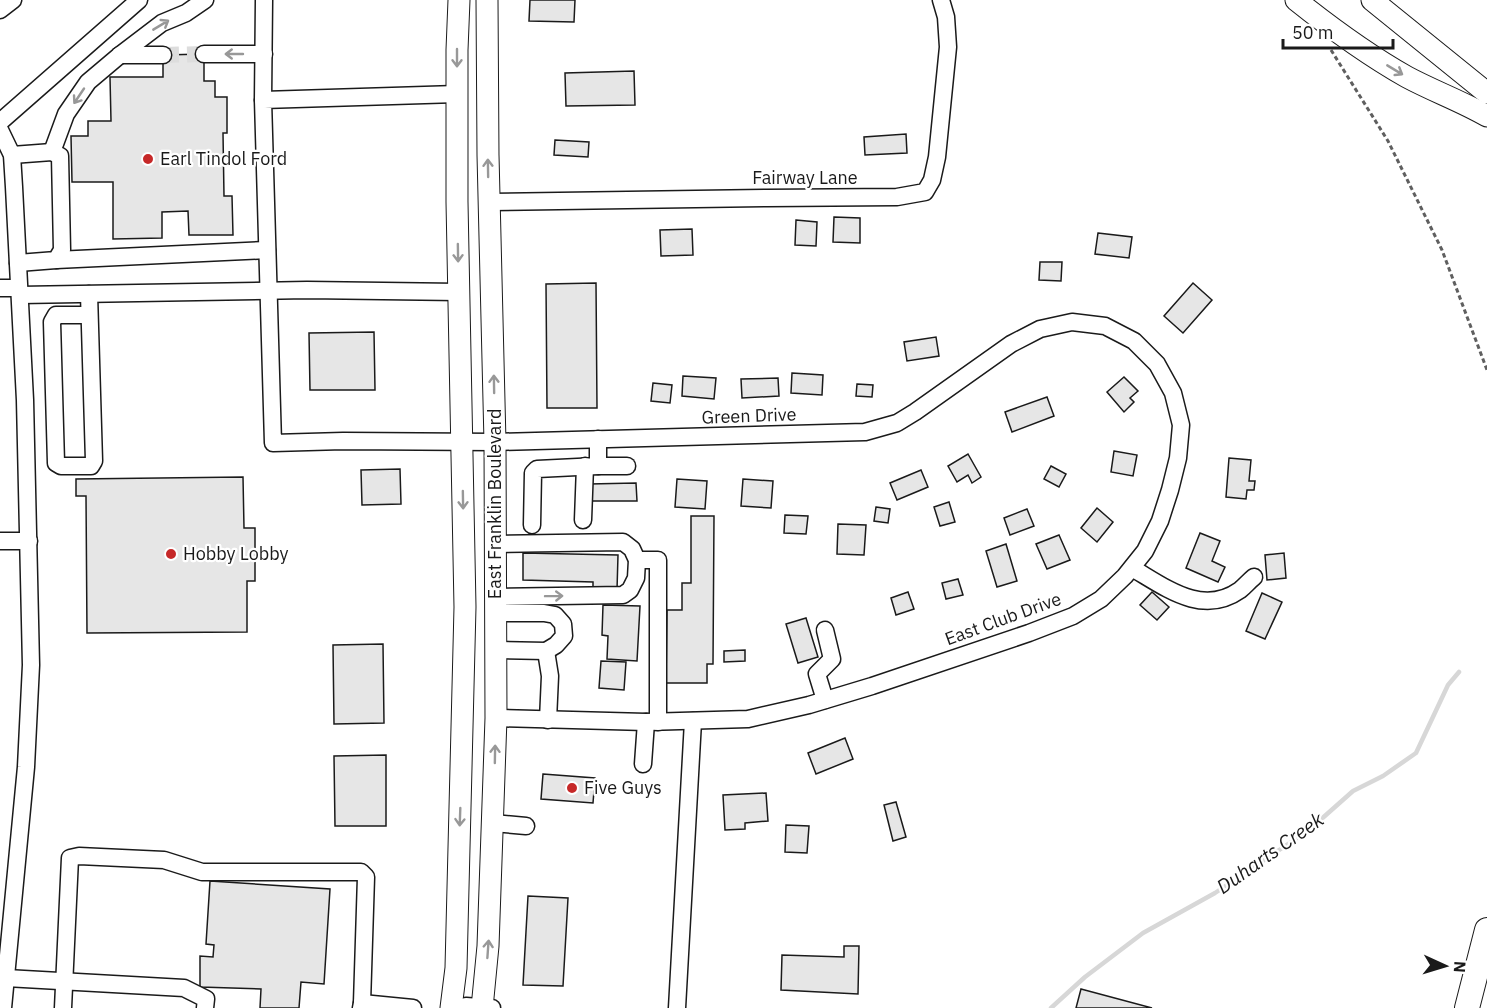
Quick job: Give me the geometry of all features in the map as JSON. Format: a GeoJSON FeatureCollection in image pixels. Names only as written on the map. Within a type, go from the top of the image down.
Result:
{"type":"FeatureCollection","features":[{"type":"Feature","properties":{"kind":"highway"},"geometry":{"type":"LineString","coordinates":[[1467,1008],[1487,930]]}},
{"type":"Feature","properties":{"kind":"main road","name":"East Franklin Boulevard"},"geometry":{"type":"LineString","coordinates":[[452,1008],[456,968],[465,607],[457,94],[459,0]]}},
{"type":"Feature","properties":{"kind":"main road","name":"East Franklin Boulevard"},"geometry":{"type":"LineString","coordinates":[[485,1008],[496,718],[495,442],[487,0]]}},
{"type":"Feature","properties":{"kind":"main road"},"geometry":{"type":"LineString","coordinates":[[1296,0],[1365,52],[1409,78],[1487,116]]}},
{"type":"Feature","properties":{"kind":"main road"},"geometry":{"type":"LineString","coordinates":[[1372,0],[1487,93]]}},
{"type":"Feature","properties":{"kind":"street"},"geometry":{"type":"LineString","coordinates":[[0,10],[13,0]]}},
{"type":"Feature","properties":{"kind":"street"},"geometry":{"type":"LineString","coordinates":[[0,122],[139,0]]}},
{"type":"Feature","properties":{"kind":"street"},"geometry":{"type":"LineString","coordinates":[[52,152],[66,114],[88,82],[162,24],[186,13],[205,0]]}},
{"type":"Feature","properties":{"kind":"street"},"geometry":{"type":"LineString","coordinates":[[264,0],[263,100],[268,291]]}},
{"type":"Feature","properties":{"kind":"street","name":"Fairway Lane"},"geometry":{"type":"LineString","coordinates":[[489,202],[897,197],[925,192],[932,180],[937,156],[948,47],[946,17],[941,0]]}},
{"type":"Feature","properties":{"kind":"street"},"geometry":{"type":"LineString","coordinates":[[204,54],[264,54]]}},
{"type":"Feature","properties":{"kind":"street"},"geometry":{"type":"LineString","coordinates":[[120,55],[163,55]]}},
{"type":"Feature","properties":{"kind":"street"},"geometry":{"type":"LineString","coordinates":[[263,100],[457,94]]}},
{"type":"Feature","properties":{"kind":"street"},"geometry":{"type":"LineString","coordinates":[[0,130],[12,155],[20,292],[25,400],[31,665],[26,767],[3,1008]]}},
{"type":"Feature","properties":{"kind":"street"},"geometry":{"type":"LineString","coordinates":[[12,155],[52,152],[60,156],[62,250],[56,260]]}},
{"type":"Feature","properties":{"kind":"street"},"geometry":{"type":"LineString","coordinates":[[18,263],[267,250]]}},
{"type":"Feature","properties":{"kind":"street"},"geometry":{"type":"LineString","coordinates":[[0,288],[20,292],[89,294],[268,291],[459,292]]}},
{"type":"Feature","properties":{"kind":"street","name":"Green Drive"},"geometry":{"type":"LineString","coordinates":[[268,291],[273,443],[495,442],[865,432],[897,423],[1011,344]]}},
{"type":"Feature","properties":{"kind":"street"},"geometry":{"type":"LineString","coordinates":[[89,294],[94,461],[91,466],[62,466],[56,463],[52,322],[56,315],[89,315]]}},
{"type":"Feature","properties":{"kind":"street","name":"East Club Drive"},"geometry":{"type":"LineString","coordinates":[[496,718],[652,722],[748,719],[872,686],[1029,633],[1073,616],[1101,599],[1125,576],[1145,551],[1160,521],[1178,458],[1181,425],[1173,393],[1157,364],[1134,340],[1105,326],[1072,322],[1040,329],[1011,344]]}},
{"type":"Feature","properties":{"kind":"street"},"geometry":{"type":"LineString","coordinates":[[583,520],[591,466],[598,439]]}},
{"type":"Feature","properties":{"kind":"street"},"geometry":{"type":"LineString","coordinates":[[532,525],[533,473],[537,469],[627,466]]}},
{"type":"Feature","properties":{"kind":"street"},"geometry":{"type":"LineString","coordinates":[[0,541],[29,541]]}},
{"type":"Feature","properties":{"kind":"street"},"geometry":{"type":"LineString","coordinates":[[495,544],[623,542],[632,549],[637,560],[636,578],[630,590],[623,596],[496,605]]}},
{"type":"Feature","properties":{"kind":"street"},"geometry":{"type":"LineString","coordinates":[[637,560],[658,560],[652,722],[644,764]]}},
{"type":"Feature","properties":{"kind":"street"},"geometry":{"type":"LineString","coordinates":[[1132,568],[1186,598],[1206,602],[1223,598],[1240,590],[1254,577]]}},
{"type":"Feature","properties":{"kind":"street"},"geometry":{"type":"LineString","coordinates":[[496,605],[555,615],[563,624],[564,636],[546,651],[496,650]]}},
{"type":"Feature","properties":{"kind":"street"},"geometry":{"type":"LineString","coordinates":[[825,630],[832,659],[817,674],[825,700]]}},
{"type":"Feature","properties":{"kind":"street"},"geometry":{"type":"LineString","coordinates":[[546,651],[550,676],[548,720]]}},
{"type":"Feature","properties":{"kind":"street"},"geometry":{"type":"LineString","coordinates":[[677,1008],[693,722]]}},
{"type":"Feature","properties":{"kind":"street"},"geometry":{"type":"LineString","coordinates":[[493,823],[526,826]]}},
{"type":"Feature","properties":{"kind":"street"},"geometry":{"type":"LineString","coordinates":[[63,1008],[70,858],[79,856],[164,860],[202,872],[361,872],[366,877],[361,1005],[413,1008]]}},
{"type":"Feature","properties":{"kind":"street"},"geometry":{"type":"LineString","coordinates":[[6,978],[184,988],[206,999],[205,1008]]}},
{"type":"Feature","properties":{"kind":"street"},"geometry":{"type":"LineString","coordinates":[[458,1008],[466,1006],[485,1008]]}},
{"type":"Feature","properties":{"kind":"path"},"geometry":{"type":"LineString","coordinates":[[1329,46],[1388,141],[1442,250],[1487,369]]}},
{"type":"Feature","properties":{"kind":"building"},"geometry":{"type":"Polygon","coordinates":[[[530,0],[575,0],[574,22],[529,21],[530,0]]]}},
{"type":"Feature","properties":{"kind":"building","name":"Earl Tindol Ford"},"geometry":{"type":"Polygon","coordinates":[[[204,54],[204,81],[215,81],[215,97],[227,97],[227,133],[223,133],[224,196],[232,196],[233,235],[189,235],[188,211],[162,212],[162,238],[113,239],[113,182],[72,182],[71,136],[88,136],[88,121],[111,121],[110,77],[163,77],[163,55],[204,54]]]}},
{"type":"Feature","properties":{"kind":"building"},"geometry":{"type":"Polygon","coordinates":[[[634,71],[635,105],[566,106],[565,73],[634,71]]]}},
{"type":"Feature","properties":{"kind":"building"},"geometry":{"type":"Polygon","coordinates":[[[906,134],[907,153],[865,155],[864,137],[906,134]]]}},
{"type":"Feature","properties":{"kind":"building"},"geometry":{"type":"Polygon","coordinates":[[[555,140],[589,142],[588,157],[554,155],[555,140]]]}},
{"type":"Feature","properties":{"kind":"building"},"geometry":{"type":"Polygon","coordinates":[[[834,217],[860,218],[860,243],[833,242],[834,217]]]}},
{"type":"Feature","properties":{"kind":"building"},"geometry":{"type":"Polygon","coordinates":[[[796,220],[817,222],[816,246],[795,245],[796,220]]]}},
{"type":"Feature","properties":{"kind":"building"},"geometry":{"type":"Polygon","coordinates":[[[692,229],[693,255],[661,256],[660,230],[692,229]]]}},
{"type":"Feature","properties":{"kind":"building"},"geometry":{"type":"Polygon","coordinates":[[[1098,233],[1132,237],[1129,258],[1095,254],[1098,233]]]}},
{"type":"Feature","properties":{"kind":"building"},"geometry":{"type":"Polygon","coordinates":[[[1040,262],[1062,262],[1061,281],[1039,280],[1040,262]]]}},
{"type":"Feature","properties":{"kind":"building"},"geometry":{"type":"Polygon","coordinates":[[[596,283],[597,408],[547,408],[546,284],[596,283]]]}},
{"type":"Feature","properties":{"kind":"building"},"geometry":{"type":"Polygon","coordinates":[[[1193,283],[1212,300],[1183,333],[1164,316],[1193,283]]]}},
{"type":"Feature","properties":{"kind":"building"},"geometry":{"type":"Polygon","coordinates":[[[374,332],[375,390],[310,390],[309,333],[374,332]]]}},
{"type":"Feature","properties":{"kind":"building"},"geometry":{"type":"Polygon","coordinates":[[[936,337],[939,356],[907,361],[904,342],[936,337]]]}},
{"type":"Feature","properties":{"kind":"building"},"geometry":{"type":"Polygon","coordinates":[[[792,373],[823,375],[822,395],[791,393],[792,373]]]}},
{"type":"Feature","properties":{"kind":"building"},"geometry":{"type":"Polygon","coordinates":[[[683,376],[716,378],[714,399],[682,396],[683,376]]]}},
{"type":"Feature","properties":{"kind":"building"},"geometry":{"type":"Polygon","coordinates":[[[1124,377],[1138,391],[1130,398],[1134,402],[1124,412],[1107,392],[1124,377]]]}},
{"type":"Feature","properties":{"kind":"building"},"geometry":{"type":"Polygon","coordinates":[[[778,378],[779,396],[742,398],[741,379],[778,378]]]}},
{"type":"Feature","properties":{"kind":"building"},"geometry":{"type":"Polygon","coordinates":[[[653,383],[672,385],[670,403],[651,401],[653,383]]]}},
{"type":"Feature","properties":{"kind":"building"},"geometry":{"type":"Polygon","coordinates":[[[857,384],[873,385],[872,397],[856,396],[857,384]]]}},
{"type":"Feature","properties":{"kind":"building"},"geometry":{"type":"Polygon","coordinates":[[[1047,397],[1054,416],[1012,432],[1005,412],[1047,397]]]}},
{"type":"Feature","properties":{"kind":"building"},"geometry":{"type":"Polygon","coordinates":[[[1114,451],[1137,455],[1133,476],[1111,472],[1114,451]]]}},
{"type":"Feature","properties":{"kind":"building"},"geometry":{"type":"Polygon","coordinates":[[[968,454],[981,477],[972,483],[968,475],[957,482],[948,466],[968,454]]]}},
{"type":"Feature","properties":{"kind":"building"},"geometry":{"type":"Polygon","coordinates":[[[1229,458],[1251,460],[1249,481],[1255,481],[1254,490],[1247,490],[1246,499],[1226,497],[1229,458]]]}},
{"type":"Feature","properties":{"kind":"building"},"geometry":{"type":"Polygon","coordinates":[[[1051,466],[1066,474],[1059,487],[1044,479],[1051,466]]]}},
{"type":"Feature","properties":{"kind":"building"},"geometry":{"type":"Polygon","coordinates":[[[400,469],[401,504],[362,505],[361,470],[400,469]]]}},
{"type":"Feature","properties":{"kind":"building"},"geometry":{"type":"Polygon","coordinates":[[[921,470],[928,487],[897,500],[890,483],[921,470]]]}},
{"type":"Feature","properties":{"kind":"building","name":"Hobby Lobby"},"geometry":{"type":"Polygon","coordinates":[[[243,477],[244,528],[255,528],[255,581],[247,581],[247,632],[87,633],[86,496],[76,496],[76,479],[243,477]]]}},
{"type":"Feature","properties":{"kind":"building"},"geometry":{"type":"Polygon","coordinates":[[[677,479],[707,481],[705,509],[675,507],[677,479]]]}},
{"type":"Feature","properties":{"kind":"building"},"geometry":{"type":"Polygon","coordinates":[[[743,479],[773,481],[771,508],[741,506],[743,479]]]}},
{"type":"Feature","properties":{"kind":"building"},"geometry":{"type":"Polygon","coordinates":[[[636,483],[637,501],[589,501],[589,484],[636,483]]]}},
{"type":"Feature","properties":{"kind":"building"},"geometry":{"type":"Polygon","coordinates":[[[949,502],[955,522],[940,526],[934,507],[949,502]]]}},
{"type":"Feature","properties":{"kind":"building"},"geometry":{"type":"Polygon","coordinates":[[[876,507],[890,509],[888,523],[874,521],[876,507]]]}},
{"type":"Feature","properties":{"kind":"building"},"geometry":{"type":"Polygon","coordinates":[[[1097,508],[1113,522],[1097,542],[1081,528],[1097,508]]]}},
{"type":"Feature","properties":{"kind":"building"},"geometry":{"type":"Polygon","coordinates":[[[1027,509],[1034,526],[1010,535],[1004,518],[1027,509]]]}},
{"type":"Feature","properties":{"kind":"building"},"geometry":{"type":"Polygon","coordinates":[[[785,515],[808,516],[806,534],[784,533],[785,515]]]}},
{"type":"Feature","properties":{"kind":"building"},"geometry":{"type":"Polygon","coordinates":[[[691,516],[714,516],[713,664],[707,664],[707,683],[666,683],[667,610],[682,610],[682,583],[691,583],[691,516]]]}},
{"type":"Feature","properties":{"kind":"building"},"geometry":{"type":"Polygon","coordinates":[[[838,524],[866,525],[864,555],[837,554],[838,524]]]}},
{"type":"Feature","properties":{"kind":"building"},"geometry":{"type":"Polygon","coordinates":[[[1200,533],[1220,541],[1212,561],[1225,567],[1218,582],[1186,568],[1200,533]]]}},
{"type":"Feature","properties":{"kind":"building"},"geometry":{"type":"Polygon","coordinates":[[[1059,535],[1070,560],[1047,569],[1036,544],[1059,535]]]}},
{"type":"Feature","properties":{"kind":"building"},"geometry":{"type":"Polygon","coordinates":[[[1006,544],[1017,581],[997,587],[986,551],[1006,544]]]}},
{"type":"Feature","properties":{"kind":"building"},"geometry":{"type":"Polygon","coordinates":[[[523,553],[618,555],[617,590],[593,590],[593,582],[523,580],[523,553]]]}},
{"type":"Feature","properties":{"kind":"building"},"geometry":{"type":"Polygon","coordinates":[[[1284,553],[1286,578],[1267,580],[1265,555],[1284,553]]]}},
{"type":"Feature","properties":{"kind":"building"},"geometry":{"type":"Polygon","coordinates":[[[958,579],[963,595],[946,599],[942,583],[958,579]]]}},
{"type":"Feature","properties":{"kind":"building"},"geometry":{"type":"Polygon","coordinates":[[[908,592],[914,609],[896,615],[891,598],[908,592]]]}},
{"type":"Feature","properties":{"kind":"building"},"geometry":{"type":"Polygon","coordinates":[[[1152,592],[1169,607],[1157,620],[1140,605],[1152,592]]]}},
{"type":"Feature","properties":{"kind":"building"},"geometry":{"type":"Polygon","coordinates":[[[1262,593],[1282,602],[1265,639],[1246,631],[1262,593]]]}},
{"type":"Feature","properties":{"kind":"building"},"geometry":{"type":"Polygon","coordinates":[[[603,605],[640,606],[637,661],[607,659],[608,636],[602,635],[603,605]]]}},
{"type":"Feature","properties":{"kind":"building"},"geometry":{"type":"Polygon","coordinates":[[[806,618],[818,657],[798,663],[786,624],[806,618]]]}},
{"type":"Feature","properties":{"kind":"building"},"geometry":{"type":"Polygon","coordinates":[[[383,644],[384,723],[334,724],[333,645],[383,644]]]}},
{"type":"Feature","properties":{"kind":"building"},"geometry":{"type":"Polygon","coordinates":[[[745,650],[745,661],[724,662],[724,651],[745,650]]]}},
{"type":"Feature","properties":{"kind":"building"},"geometry":{"type":"Polygon","coordinates":[[[601,661],[626,662],[624,690],[599,688],[601,661]]]}},
{"type":"Feature","properties":{"kind":"building"},"geometry":{"type":"Polygon","coordinates":[[[845,738],[853,759],[816,774],[808,753],[845,738]]]}},
{"type":"Feature","properties":{"kind":"building"},"geometry":{"type":"Polygon","coordinates":[[[386,755],[386,826],[335,826],[334,756],[386,755]]]}},
{"type":"Feature","properties":{"kind":"building"},"geometry":{"type":"Polygon","coordinates":[[[543,774],[595,778],[593,803],[541,799],[543,774]]]}},
{"type":"Feature","properties":{"kind":"building"},"geometry":{"type":"Polygon","coordinates":[[[766,793],[768,821],[745,823],[745,829],[725,830],[723,795],[766,793]]]}},
{"type":"Feature","properties":{"kind":"building"},"geometry":{"type":"Polygon","coordinates":[[[896,802],[906,837],[893,841],[884,805],[896,802]]]}},
{"type":"Feature","properties":{"kind":"building"},"geometry":{"type":"Polygon","coordinates":[[[786,825],[809,826],[807,853],[785,852],[786,825]]]}},
{"type":"Feature","properties":{"kind":"building"},"geometry":{"type":"Polygon","coordinates":[[[210,881],[330,889],[324,984],[301,982],[299,1008],[260,1008],[261,989],[200,987],[200,956],[213,957],[214,945],[206,944],[210,881]]]}},
{"type":"Feature","properties":{"kind":"building"},"geometry":{"type":"Polygon","coordinates":[[[528,896],[568,898],[563,986],[523,985],[528,896]]]}},
{"type":"Feature","properties":{"kind":"building"},"geometry":{"type":"Polygon","coordinates":[[[844,946],[859,946],[858,994],[781,990],[782,955],[844,957],[844,946]]]}},
{"type":"Feature","properties":{"kind":"building"},"geometry":{"type":"Polygon","coordinates":[[[1081,989],[1152,1008],[1076,1008],[1081,989]]]}},
{"type":"Feature","properties":{"kind":"waterway","name":"Duharts Creek"},"geometry":{"type":"LineString","coordinates":[[1051,1008],[1085,977],[1143,933],[1215,893],[1309,830],[1353,791],[1383,776],[1416,753],[1448,685],[1459,672]]}},
{"type":"Feature","properties":{"kind":"tunnel"},"geometry":{"type":"LineString","coordinates":[[163,55],[204,54]]}},
{"type":"Feature","properties":{"kind":"place","name":"Earl Tindol Ford"},"geometry":{"type":"Point","coordinates":[148,159]}},
{"type":"Feature","properties":{"kind":"place","name":"Hobby Lobby"},"geometry":{"type":"Point","coordinates":[171,554]}},
{"type":"Feature","properties":{"kind":"place","name":"Five Guys"},"geometry":{"type":"Point","coordinates":[572,788]}}]}
